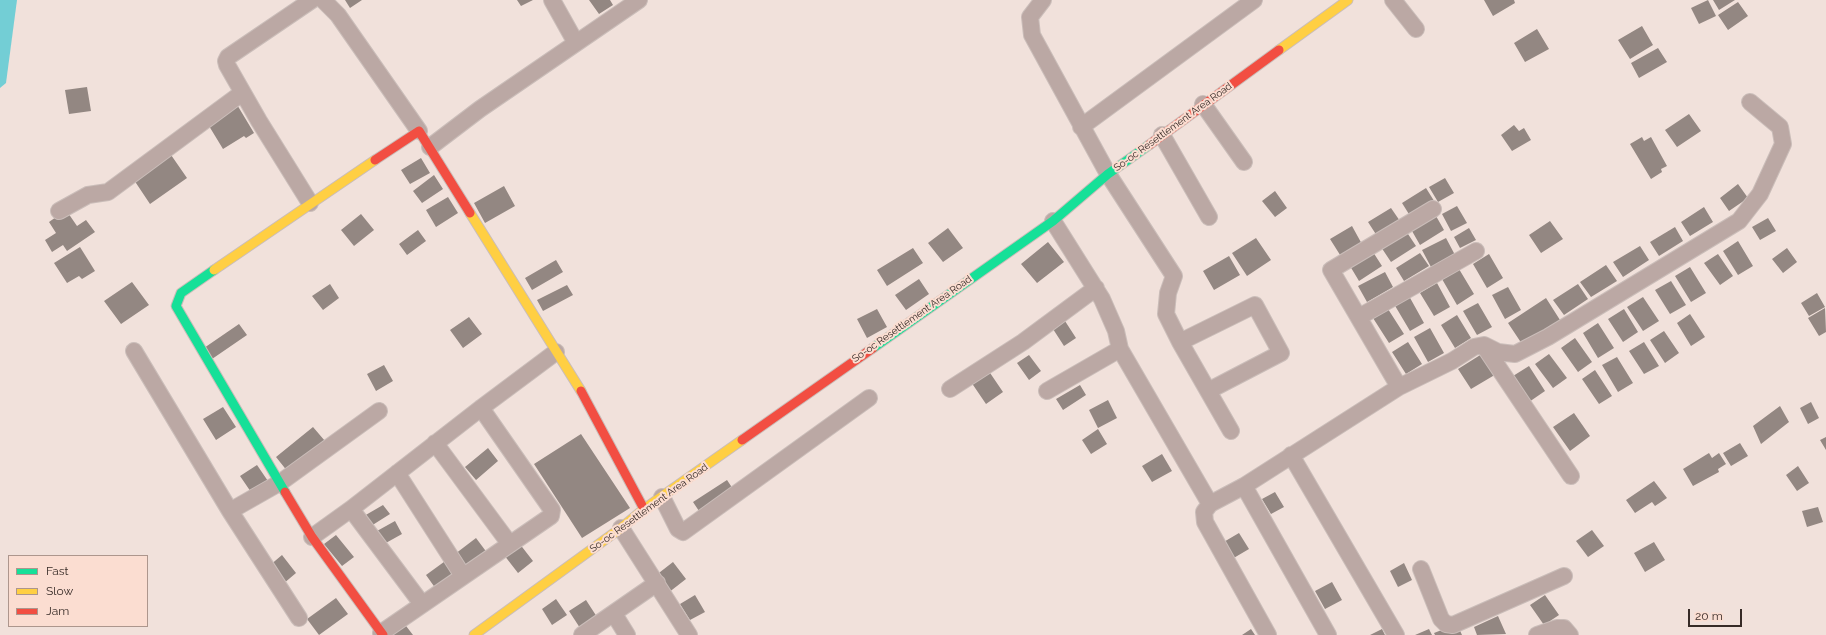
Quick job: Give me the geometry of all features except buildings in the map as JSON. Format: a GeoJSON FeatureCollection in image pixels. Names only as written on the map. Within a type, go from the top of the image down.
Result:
{"type":"FeatureCollection","features":[{"type":"Feature","properties":{"kind":"street"},"geometry":{"type":"LineString","coordinates":[[310,203],[242,93],[227,65],[228,57],[312,0]]}},
{"type":"Feature","properties":{"kind":"street"},"geometry":{"type":"LineString","coordinates":[[324,0],[338,15],[430,146],[589,404],[644,509]]}},
{"type":"Feature","properties":{"kind":"street"},"geometry":{"type":"LineString","coordinates":[[552,0],[576,43]]}},
{"type":"Feature","properties":{"kind":"street"},"geometry":{"type":"LineString","coordinates":[[430,146],[639,0]]}},
{"type":"Feature","properties":{"kind":"street"},"geometry":{"type":"LineString","coordinates":[[1042,0],[1030,17],[1032,35],[1108,174],[1174,276],[1168,293],[1166,314],[1180,342],[1231,431]]}},
{"type":"Feature","properties":{"kind":"street"},"geometry":{"type":"LineString","coordinates":[[1081,127],[1254,0]]}},
{"type":"Feature","properties":{"kind":"street","name":"So-oc Resettlement Area Road"},"geometry":{"type":"LineString","coordinates":[[474,635],[621,528],[644,509],[862,354],[1053,221],[1108,174],[1348,0]]}},
{"type":"Feature","properties":{"kind":"street"},"geometry":{"type":"LineString","coordinates":[[1393,0],[1416,28]]}},
{"type":"Feature","properties":{"kind":"street"},"geometry":{"type":"LineString","coordinates":[[59,211],[88,195],[108,192],[242,93]]}},
{"type":"Feature","properties":{"kind":"street"},"geometry":{"type":"LineString","coordinates":[[1268,635],[1205,522],[1204,512],[1210,504],[1244,486],[1400,387],[1474,347],[1484,345],[1508,355],[1520,352],[1739,222],[1760,194],[1783,144],[1780,127],[1750,102]]}},
{"type":"Feature","properties":{"kind":"street"},"geometry":{"type":"LineString","coordinates":[[1203,104],[1244,162]]}},
{"type":"Feature","properties":{"kind":"street"},"geometry":{"type":"LineString","coordinates":[[419,131],[310,203],[181,293],[176,306],[312,537],[382,634],[509,543],[551,516],[552,510],[481,408]]}},
{"type":"Feature","properties":{"kind":"street"},"geometry":{"type":"LineString","coordinates":[[1162,135],[1209,217]]}},
{"type":"Feature","properties":{"kind":"street"},"geometry":{"type":"LineString","coordinates":[[1400,387],[1331,270],[1433,210]]}},
{"type":"Feature","properties":{"kind":"street"},"geometry":{"type":"LineString","coordinates":[[1053,221],[1096,288],[1116,331],[1120,349],[1210,504]]}},
{"type":"Feature","properties":{"kind":"street"},"geometry":{"type":"LineString","coordinates":[[1359,316],[1476,251]]}},
{"type":"Feature","properties":{"kind":"street"},"geometry":{"type":"LineString","coordinates":[[950,389],[1023,342],[1096,288]]}},
{"type":"Feature","properties":{"kind":"street"},"geometry":{"type":"LineString","coordinates":[[1180,342],[1255,305],[1281,352],[1208,391]]}},
{"type":"Feature","properties":{"kind":"street"},"geometry":{"type":"LineString","coordinates":[[1484,345],[1571,476]]}},
{"type":"Feature","properties":{"kind":"street"},"geometry":{"type":"LineString","coordinates":[[1047,391],[1120,349]]}},
{"type":"Feature","properties":{"kind":"street"},"geometry":{"type":"LineString","coordinates":[[134,351],[230,511],[299,618]]}},
{"type":"Feature","properties":{"kind":"street"},"geometry":{"type":"LineString","coordinates":[[312,537],[351,509],[435,443],[556,352]]}},
{"type":"Feature","properties":{"kind":"street"},"geometry":{"type":"LineString","coordinates":[[662,497],[678,529],[683,532],[869,398]]}},
{"type":"Feature","properties":{"kind":"street"},"geometry":{"type":"LineString","coordinates":[[230,511],[281,482],[379,411]]}},
{"type":"Feature","properties":{"kind":"street"},"geometry":{"type":"LineString","coordinates":[[435,443],[509,543]]}},
{"type":"Feature","properties":{"kind":"street"},"geometry":{"type":"LineString","coordinates":[[1291,455],[1396,635]]}},
{"type":"Feature","properties":{"kind":"street"},"geometry":{"type":"LineString","coordinates":[[397,473],[463,576]]}},
{"type":"Feature","properties":{"kind":"street"},"geometry":{"type":"LineString","coordinates":[[1244,486],[1328,635]]}},
{"type":"Feature","properties":{"kind":"street"},"geometry":{"type":"LineString","coordinates":[[351,509],[422,604]]}},
{"type":"Feature","properties":{"kind":"street"},"geometry":{"type":"LineString","coordinates":[[621,528],[689,635]]}},
{"type":"Feature","properties":{"kind":"street"},"geometry":{"type":"LineString","coordinates":[[1421,570],[1441,619],[1446,624],[1453,625],[1564,576]]}},
{"type":"Feature","properties":{"kind":"street"},"geometry":{"type":"LineString","coordinates":[[582,635],[657,583]]}},
{"type":"Feature","properties":{"kind":"street"},"geometry":{"type":"LineString","coordinates":[[614,614],[627,635]]}},
{"type":"Feature","properties":{"kind":"street"},"geometry":{"type":"LineString","coordinates":[[1537,635],[1557,628],[1564,628],[1570,635]]}},
{"type":"Feature","properties":{"kind":"water"},"geometry":{"type":"Polygon","coordinates":[[[0,0],[17,0],[6,83],[0,88],[0,0]]]}},
{"type":"Feature","properties":{"kind":"traffic: fast"},"geometry":{"type":"LineString","coordinates":[[873,348],[1053,221],[1108,174],[1149,145]]}},
{"type":"Feature","properties":{"kind":"traffic: fast"},"geometry":{"type":"LineString","coordinates":[[214,270],[181,293],[176,306],[285,492]]}},
{"type":"Feature","properties":{"kind":"traffic: slow"},"geometry":{"type":"LineString","coordinates":[[1279,50],[1348,0]]}},
{"type":"Feature","properties":{"kind":"traffic: slow"},"geometry":{"type":"LineString","coordinates":[[214,270],[375,160]]}},
{"type":"Feature","properties":{"kind":"traffic: slow"},"geometry":{"type":"LineString","coordinates":[[470,213],[581,391]]}},
{"type":"Feature","properties":{"kind":"traffic: slow"},"geometry":{"type":"LineString","coordinates":[[474,635],[621,528],[644,509],[742,440]]}},
{"type":"Feature","properties":{"kind":"traffic: jam"},"geometry":{"type":"LineString","coordinates":[[1149,145],[1279,50]]}},
{"type":"Feature","properties":{"kind":"traffic: jam"},"geometry":{"type":"LineString","coordinates":[[375,160],[419,131],[470,213]]}},
{"type":"Feature","properties":{"kind":"traffic: jam"},"geometry":{"type":"LineString","coordinates":[[742,440],[873,348]]}},
{"type":"Feature","properties":{"kind":"traffic: jam"},"geometry":{"type":"LineString","coordinates":[[581,391],[644,509]]}},
{"type":"Feature","properties":{"kind":"traffic: jam"},"geometry":{"type":"LineString","coordinates":[[285,492],[312,537],[383,635]]}}]}
